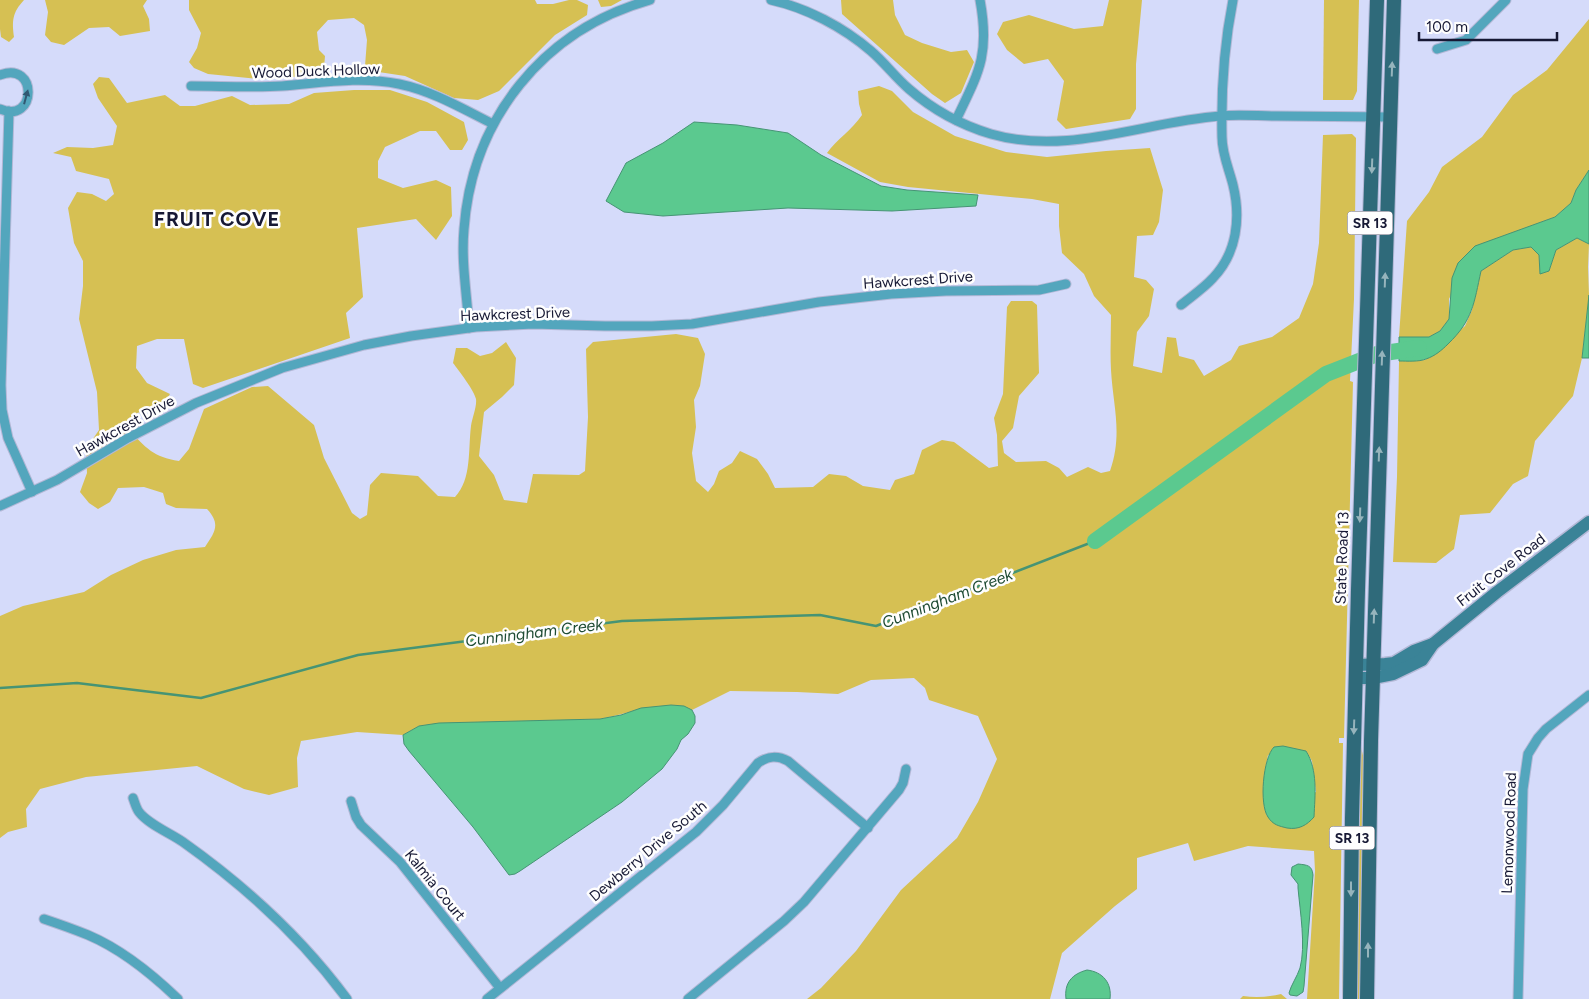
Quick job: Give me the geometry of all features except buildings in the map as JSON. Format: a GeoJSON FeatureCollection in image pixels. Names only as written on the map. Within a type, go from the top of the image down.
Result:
{"type":"FeatureCollection","features":[{"type":"Feature","properties":{"kind":"main road","name":"SR 13"},"geometry":{"type":"LineString","coordinates":[[1374,117],[1377,0]]}},
{"type":"Feature","properties":{"kind":"main road","name":"SR 13"},"geometry":{"type":"LineString","coordinates":[[1367,999],[1369,809],[1394,0]]}},
{"type":"Feature","properties":{"kind":"main road","name":"State Road 13"},"geometry":{"type":"LineString","coordinates":[[1350,999],[1352,818],[1365,329],[1374,117]]}},
{"type":"Feature","properties":{"kind":"street"},"geometry":{"type":"LineString","coordinates":[[469,328],[463,255],[466,209],[481,149],[493,124],[520,83],[556,47],[609,14],[650,0]]}},
{"type":"Feature","properties":{"kind":"street"},"geometry":{"type":"LineString","coordinates":[[771,0],[813,15],[850,35],[870,51],[916,95],[938,110],[956,120],[990,134],[1011,139],[1032,142],[1063,142],[1117,134],[1191,118],[1223,115],[1390,118]]}},
{"type":"Feature","properties":{"kind":"street"},"geometry":{"type":"LineString","coordinates":[[956,120],[977,76],[982,58],[984,33],[980,0]]}},
{"type":"Feature","properties":{"kind":"street"},"geometry":{"type":"LineString","coordinates":[[1181,305],[1219,271],[1229,255],[1237,229],[1236,199],[1224,156],[1222,138],[1224,64],[1233,0]]}},
{"type":"Feature","properties":{"kind":"street"},"geometry":{"type":"LineString","coordinates":[[1437,49],[1466,40],[1506,0]]}},
{"type":"Feature","properties":{"kind":"street"},"geometry":{"type":"LineString","coordinates":[[0,75],[10,73],[18,75],[27,83],[29,92],[28,99],[21,109],[5,110],[1,385],[4,424],[8,438],[32,492]]}},
{"type":"Feature","properties":{"kind":"street","name":"Wood Duck Hollow"},"geometry":{"type":"LineString","coordinates":[[190,86],[256,87],[356,80],[382,82],[415,88],[440,97],[493,124]]}},
{"type":"Feature","properties":{"kind":"street","name":"Hawkcrest Drive"},"geometry":{"type":"LineString","coordinates":[[0,506],[57,480],[142,430],[193,404],[282,368],[364,345],[469,328],[533,324],[606,326],[692,324],[819,302],[883,295],[946,291],[1039,290],[1066,284]]}},
{"type":"Feature","properties":{"kind":"street","name":"Fruit Cove Road"},"geometry":{"type":"LineString","coordinates":[[1356,671],[1373,672],[1402,659],[1414,651],[1433,644],[1497,592],[1589,522]]}},
{"type":"Feature","properties":{"kind":"street","name":"Lemonwood Road"},"geometry":{"type":"LineString","coordinates":[[1518,999],[1523,789],[1528,754],[1546,729],[1589,696]]}},
{"type":"Feature","properties":{"kind":"street","name":"Dewberry Drive South"},"geometry":{"type":"LineString","coordinates":[[487,999],[696,832],[723,805],[763,759],[776,756],[788,761],[868,828]]}},
{"type":"Feature","properties":{"kind":"street"},"geometry":{"type":"LineString","coordinates":[[688,999],[784,921],[804,902],[899,790],[903,783],[906,769]]}},
{"type":"Feature","properties":{"kind":"street"},"geometry":{"type":"LineString","coordinates":[[133,798],[137,809],[145,819],[171,834],[210,862],[274,916],[305,948],[347,999]]}},
{"type":"Feature","properties":{"kind":"street","name":"Kalmia Court"},"geometry":{"type":"LineString","coordinates":[[351,801],[356,817],[361,825],[400,862],[500,988]]}},
{"type":"Feature","properties":{"kind":"street"},"geometry":{"type":"LineString","coordinates":[[44,919],[88,935],[123,954],[178,999]]}},
{"type":"Feature","properties":{"kind":"shaded area"},"geometry":{"type":"Polygon","coordinates":[[[0,0],[24,0],[15,13],[13,22],[14,37],[9,42],[1,37],[0,0]]]}},
{"type":"Feature","properties":{"kind":"shaded area"},"geometry":{"type":"Polygon","coordinates":[[[45,0],[147,0],[143,6],[149,19],[150,31],[120,36],[109,27],[89,28],[64,45],[51,42],[45,35],[48,12],[45,0]]]}},
{"type":"Feature","properties":{"kind":"shaded area"},"geometry":{"type":"Polygon","coordinates":[[[189,0],[535,0],[537,4],[553,4],[577,0],[588,5],[587,15],[555,35],[499,91],[478,100],[454,98],[405,76],[372,71],[365,66],[367,40],[364,25],[354,18],[328,20],[317,32],[319,50],[325,56],[324,68],[308,76],[259,79],[208,74],[194,68],[189,62],[197,48],[201,33],[189,10],[189,0]]]}},
{"type":"Feature","properties":{"kind":"shaded area"},"geometry":{"type":"Polygon","coordinates":[[[598,0],[622,0],[611,6],[601,7],[598,0]]]}},
{"type":"Feature","properties":{"kind":"shaded area"},"geometry":{"type":"Polygon","coordinates":[[[841,0],[893,0],[895,15],[905,35],[922,43],[951,52],[967,50],[974,62],[961,93],[945,103],[932,94],[842,14],[841,0]]]}},
{"type":"Feature","properties":{"kind":"shaded area"},"geometry":{"type":"Polygon","coordinates":[[[1109,0],[1142,0],[1136,64],[1136,109],[1130,119],[1066,129],[1057,120],[1064,81],[1048,59],[1024,64],[1007,50],[997,34],[1003,22],[1029,15],[1074,29],[1103,26],[1109,0]]]}},
{"type":"Feature","properties":{"kind":"shaded area"},"geometry":{"type":"Polygon","coordinates":[[[1324,0],[1359,0],[1357,91],[1353,100],[1323,100],[1324,0]]]}},
{"type":"Feature","properties":{"kind":"shaded area"},"geometry":{"type":"Polygon","coordinates":[[[1589,19],[1589,170],[1576,190],[1571,203],[1555,217],[1475,247],[1449,299],[1449,319],[1440,331],[1429,337],[1399,337],[1407,221],[1429,192],[1442,167],[1482,137],[1513,95],[1547,70],[1589,19]]]}},
{"type":"Feature","properties":{"kind":"shaded area"},"geometry":{"type":"Polygon","coordinates":[[[99,77],[109,78],[127,103],[165,95],[180,106],[195,106],[232,96],[250,105],[289,104],[314,93],[390,90],[427,102],[464,122],[468,140],[462,150],[450,150],[436,131],[420,131],[385,147],[378,161],[378,178],[403,188],[436,180],[451,187],[452,216],[436,240],[416,219],[357,228],[363,297],[346,313],[350,338],[203,388],[193,384],[184,339],[157,339],[137,346],[136,368],[147,383],[170,394],[162,407],[137,413],[129,429],[151,451],[163,457],[179,461],[189,449],[204,409],[252,387],[268,386],[314,425],[324,458],[352,513],[360,519],[367,515],[370,485],[381,473],[418,476],[438,496],[455,497],[467,473],[471,426],[476,402],[472,391],[453,363],[456,348],[467,348],[480,356],[492,353],[506,342],[516,358],[514,385],[484,412],[479,456],[494,475],[504,500],[527,503],[533,474],[579,475],[585,471],[588,417],[586,349],[593,342],[676,334],[698,338],[705,354],[700,386],[694,400],[696,427],[692,453],[696,481],[708,492],[714,484],[719,471],[732,463],[740,451],[757,459],[775,488],[813,487],[829,474],[846,476],[863,486],[890,490],[895,480],[914,474],[922,450],[942,440],[954,442],[989,468],[998,466],[997,435],[994,418],[1003,394],[1007,307],[1011,301],[1032,301],[1037,305],[1039,373],[1019,396],[1013,428],[1002,441],[1004,453],[1016,462],[1046,461],[1059,468],[1067,477],[1088,467],[1101,473],[1110,471],[1114,458],[1117,432],[1111,370],[1111,315],[1094,296],[1084,274],[1062,253],[1059,204],[1032,199],[908,187],[880,182],[827,153],[862,115],[858,91],[879,86],[892,91],[913,112],[955,136],[1006,152],[1047,157],[1150,148],[1163,190],[1159,222],[1153,235],[1137,236],[1134,277],[1146,280],[1154,289],[1149,316],[1137,332],[1133,366],[1162,373],[1167,337],[1176,338],[1179,356],[1194,360],[1204,376],[1231,360],[1239,346],[1272,337],[1299,318],[1313,284],[1319,243],[1323,135],[1352,134],[1356,138],[1354,299],[1350,381],[1353,382],[1344,738],[1339,738],[1339,743],[1343,743],[1339,999],[1307,999],[1315,871],[1314,851],[1248,846],[1194,861],[1188,843],[1137,858],[1137,889],[1062,953],[1050,999],[807,999],[821,988],[856,951],[901,890],[957,838],[978,802],[997,759],[978,716],[929,700],[925,688],[914,678],[871,680],[838,694],[730,691],[692,710],[682,707],[659,706],[600,719],[419,726],[403,735],[357,732],[301,741],[297,758],[298,787],[269,795],[244,789],[197,766],[86,777],[40,789],[26,809],[27,827],[8,832],[0,838],[0,616],[23,606],[84,592],[111,575],[143,560],[176,550],[205,547],[212,537],[215,528],[214,519],[207,509],[176,508],[166,504],[163,493],[144,487],[118,488],[110,502],[98,509],[89,503],[80,492],[87,473],[86,449],[99,430],[97,392],[79,319],[83,286],[83,261],[74,243],[68,208],[77,192],[92,194],[106,201],[114,194],[109,179],[76,171],[71,157],[53,153],[67,147],[93,148],[113,145],[117,126],[98,98],[93,84],[99,77]],[[1306,751],[1268,755],[1264,786],[1267,816],[1316,792],[1312,761],[1306,751]]]}},
{"type":"Feature","properties":{"kind":"shaded area"},"geometry":{"type":"Polygon","coordinates":[[[694,122],[737,125],[788,133],[821,155],[881,186],[907,190],[978,195],[976,206],[892,211],[788,208],[663,216],[624,212],[606,201],[626,163],[663,143],[694,122]]]}},
{"type":"Feature","properties":{"kind":"shaded area"},"geometry":{"type":"Polygon","coordinates":[[[1589,170],[1589,244],[1577,238],[1556,250],[1549,271],[1540,274],[1539,255],[1531,247],[1513,250],[1481,271],[1468,319],[1446,346],[1435,355],[1423,360],[1399,361],[1399,337],[1429,337],[1440,331],[1449,319],[1452,278],[1458,263],[1475,246],[1555,217],[1571,203],[1576,190],[1589,170]]]}},
{"type":"Feature","properties":{"kind":"shaded area"},"geometry":{"type":"Polygon","coordinates":[[[1577,238],[1589,244],[1589,295],[1582,358],[1573,396],[1535,441],[1528,476],[1513,484],[1490,513],[1460,515],[1454,549],[1436,563],[1393,562],[1399,361],[1425,360],[1465,326],[1472,310],[1481,271],[1513,250],[1531,247],[1539,255],[1540,273],[1549,271],[1556,250],[1577,238]]]}},
{"type":"Feature","properties":{"kind":"shaded area"},"geometry":{"type":"Polygon","coordinates":[[[1589,295],[1589,358],[1582,358],[1589,295]]]}},
{"type":"Feature","properties":{"kind":"shaded area"},"geometry":{"type":"Polygon","coordinates":[[[1362,688],[1361,747],[1365,764],[1362,999],[1355,999],[1362,688]]]}},
{"type":"Feature","properties":{"kind":"shaded area"},"geometry":{"type":"Polygon","coordinates":[[[671,705],[684,706],[692,710],[695,716],[695,723],[662,769],[622,802],[520,871],[509,875],[473,827],[404,744],[403,735],[419,726],[439,723],[600,719],[621,715],[641,708],[671,705]]]}},
{"type":"Feature","properties":{"kind":"shaded area"},"geometry":{"type":"Polygon","coordinates":[[[1346,745],[1343,995],[1342,999],[1346,745]]]}},
{"type":"Feature","properties":{"kind":"shaded area"},"geometry":{"type":"Polygon","coordinates":[[[1283,746],[1306,751],[1314,774],[1314,817],[1306,825],[1299,828],[1287,828],[1276,825],[1265,811],[1263,792],[1267,761],[1274,747],[1283,746]]]}},
{"type":"Feature","properties":{"kind":"shaded area"},"geometry":{"type":"Polygon","coordinates":[[[1298,864],[1308,866],[1312,869],[1313,875],[1304,986],[1303,992],[1297,996],[1290,995],[1289,993],[1302,959],[1302,928],[1298,884],[1291,875],[1292,867],[1298,864]]]}},
{"type":"Feature","properties":{"kind":"shaded area"},"geometry":{"type":"Polygon","coordinates":[[[1087,970],[1098,973],[1105,979],[1110,988],[1110,999],[1066,999],[1066,988],[1070,980],[1077,974],[1087,970]]]}},
{"type":"Feature","properties":{"kind":"shaded area"},"geometry":{"type":"Polygon","coordinates":[[[1281,994],[1287,999],[1240,999],[1243,996],[1262,997],[1281,994]]]}},
{"type":"Feature","properties":{"kind":"waterway","name":"Cunningham Creek"},"geometry":{"type":"LineString","coordinates":[[1095,541],[1326,374],[1377,354],[1419,348]]}},
{"type":"Feature","properties":{"kind":"waterway","name":"Cunningham Creek"},"geometry":{"type":"LineString","coordinates":[[0,688],[77,683],[201,698],[358,655],[622,621],[820,615],[876,626],[1095,541]]}},
{"type":"Feature","properties":{"kind":"district","name":"FRUIT COVE"},"geometry":{"type":"Point","coordinates":[217,219]}}]}
